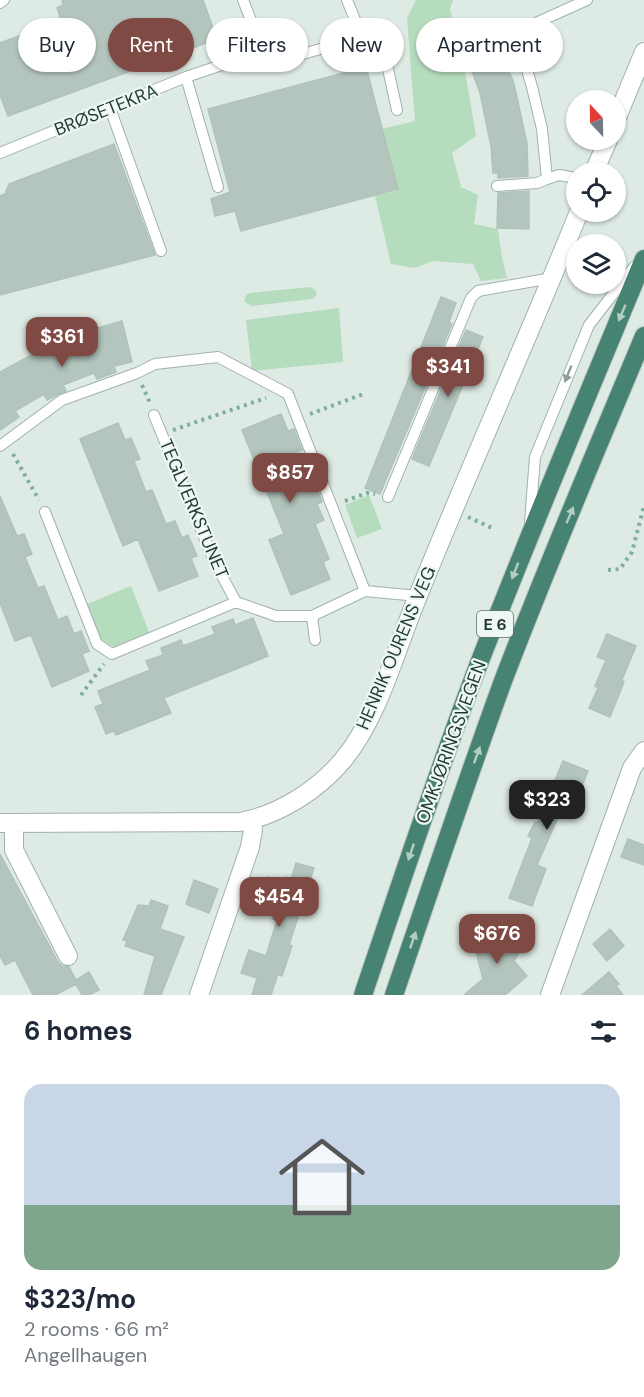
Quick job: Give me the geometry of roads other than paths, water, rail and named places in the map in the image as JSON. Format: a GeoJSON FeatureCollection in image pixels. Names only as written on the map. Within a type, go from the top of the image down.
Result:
{"type":"FeatureCollection","features":[{"type":"Feature","properties":{"kind":"highway","name":"OMKJØRINGSVEGEN"},"geometry":{"type":"LineString","coordinates":[[363,995],[477,668],[644,257]]}},
{"type":"Feature","properties":{"kind":"highway","name":"OMKJØRINGSVEGEN"},"geometry":{"type":"LineString","coordinates":[[394,995],[448,834],[504,680],[556,547],[644,336]]}},
{"type":"Feature","properties":{"kind":"street"},"geometry":{"type":"LineString","coordinates":[[626,95],[644,52]]}},
{"type":"Feature","properties":{"kind":"street","name":"HENRIK OURENS VEG"},"geometry":{"type":"LineString","coordinates":[[68,956],[14,850],[7,823],[252,820],[292,802],[328,777],[344,759],[372,712],[418,596],[575,222]]}},
{"type":"Feature","properties":{"kind":"street"},"geometry":{"type":"LineString","coordinates":[[549,995],[632,768],[644,751]]}},
{"type":"Feature","properties":{"kind":"street"},"geometry":{"type":"LineString","coordinates":[[199,995],[249,847],[253,830],[252,820]]}},
{"type":"Feature","properties":{"kind":"lane"},"geometry":{"type":"LineString","coordinates":[[0,3],[4,0]]}},
{"type":"Feature","properties":{"kind":"lane"},"geometry":{"type":"LineString","coordinates":[[243,0],[250,18]]}},
{"type":"Feature","properties":{"kind":"lane"},"geometry":{"type":"LineString","coordinates":[[346,0],[354,18]]}},
{"type":"Feature","properties":{"kind":"lane"},"geometry":{"type":"LineString","coordinates":[[547,179],[542,129],[521,49],[524,33],[538,22],[587,0]]}},
{"type":"Feature","properties":{"kind":"lane","name":"BRØSETEKRA"},"geometry":{"type":"LineString","coordinates":[[0,153],[206,70]]}},
{"type":"Feature","properties":{"kind":"lane"},"geometry":{"type":"LineString","coordinates":[[389,72],[397,110]]}},
{"type":"Feature","properties":{"kind":"lane"},"geometry":{"type":"LineString","coordinates":[[186,77],[218,187]]}},
{"type":"Feature","properties":{"kind":"lane"},"geometry":{"type":"LineString","coordinates":[[110,108],[161,251]]}},
{"type":"Feature","properties":{"kind":"lane"},"geometry":{"type":"LineString","coordinates":[[497,186],[537,183],[559,175],[566,176]]}},
{"type":"Feature","properties":{"kind":"lane"},"geometry":{"type":"LineString","coordinates":[[529,536],[535,457],[589,325],[644,257]]}},
{"type":"Feature","properties":{"kind":"lane"},"geometry":{"type":"LineString","coordinates":[[388,497],[471,298],[478,291],[552,278]]}},
{"type":"Feature","properties":{"kind":"lane"},"geometry":{"type":"LineString","coordinates":[[3,443],[62,400],[137,373],[155,364],[218,357],[288,394],[333,505],[364,591]]}},
{"type":"Feature","properties":{"kind":"lane","name":"TEGLVERKSTUNET"},"geometry":{"type":"LineString","coordinates":[[154,415],[214,561],[236,602]]}},
{"type":"Feature","properties":{"kind":"lane"},"geometry":{"type":"LineString","coordinates":[[45,512],[97,644],[112,654],[236,602],[276,616],[312,616],[364,591],[418,596]]}},
{"type":"Feature","properties":{"kind":"lane"},"geometry":{"type":"LineString","coordinates":[[312,616],[315,640]]}}]}
